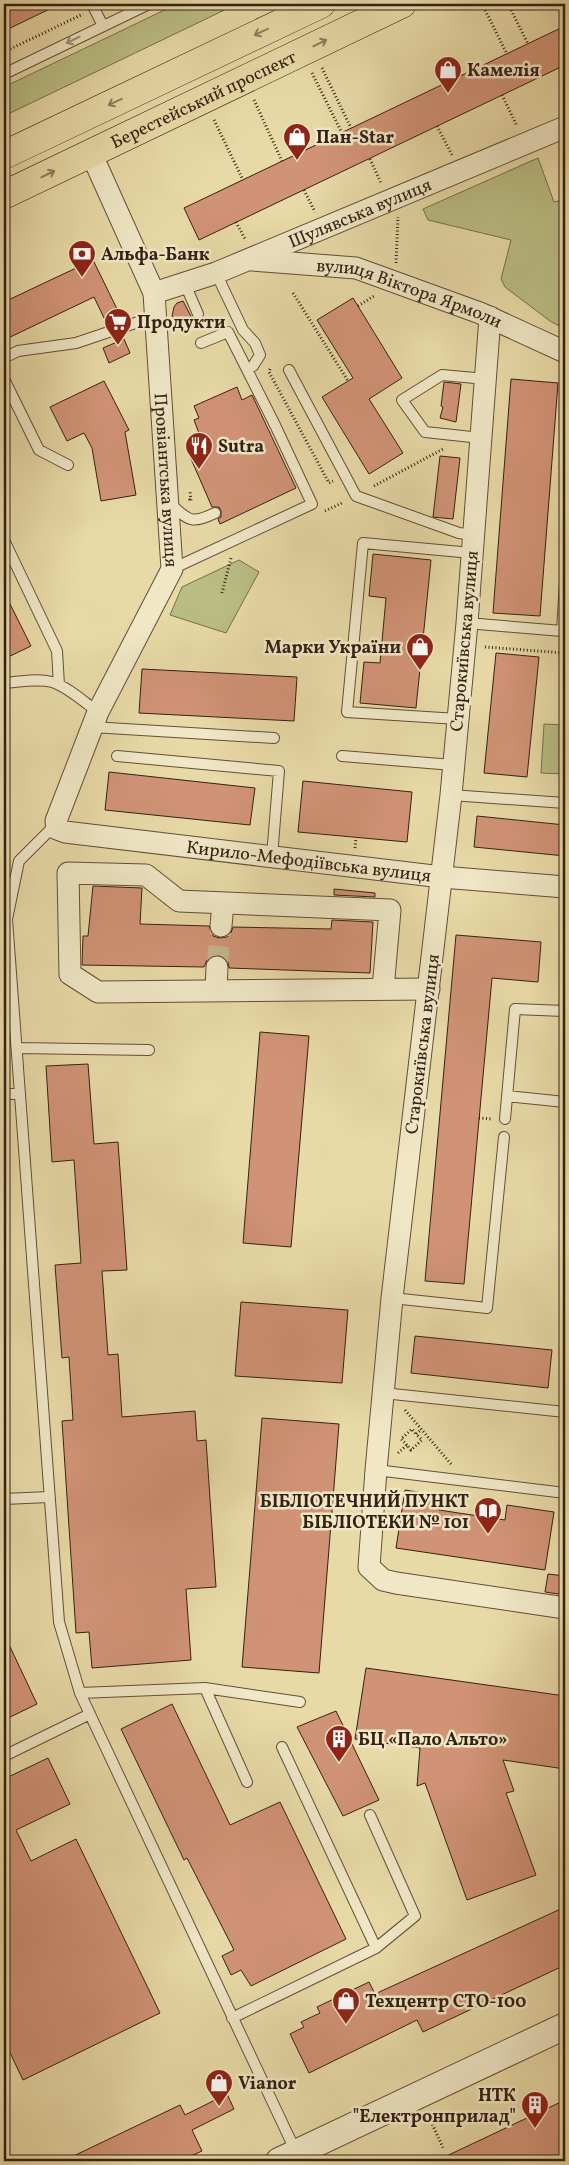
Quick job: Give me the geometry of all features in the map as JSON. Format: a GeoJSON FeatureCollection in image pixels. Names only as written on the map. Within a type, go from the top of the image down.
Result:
{"type":"FeatureCollection","features":[{"type":"Feature","properties":{"kind":"main road","name":"Берестейський проспект"},"geometry":{"type":"LineString","coordinates":[[4,155],[321,4]]}},
{"type":"Feature","properties":{"kind":"main road","name":"Берестейський проспект"},"geometry":{"type":"LineString","coordinates":[[4,195],[402,4]]}},
{"type":"Feature","properties":{"kind":"street","name":"Шулявська вулиця"},"geometry":{"type":"LineString","coordinates":[[154,293],[216,273],[565,128]]}},
{"type":"Feature","properties":{"kind":"street","name":"Провіантська вулиця"},"geometry":{"type":"LineString","coordinates":[[55,825],[95,720],[172,569],[154,293],[91,153]]}},
{"type":"Feature","properties":{"kind":"street","name":"вулиця Віктора Ярмоли"},"geometry":{"type":"LineString","coordinates":[[248,260],[356,268],[490,318],[565,352]]}},
{"type":"Feature","properties":{"kind":"street","name":"Старокиївська вулиця"},"geometry":{"type":"LineString","coordinates":[[490,318],[486,379],[474,437],[472,544],[467,623],[451,795],[392,1298],[387,1394],[377,1470],[369,1559],[370,1567],[374,1574],[382,1580],[565,1608]]}},
{"type":"Feature","properties":{"kind":"street","name":"Кирило-Мефодіївська вулиця"},"geometry":{"type":"LineString","coordinates":[[55,825],[60,831],[65,832],[442,876],[565,887]]}},
{"type":"Feature","properties":{"kind":"street"},"geometry":{"type":"LineString","coordinates":[[383,989],[390,910],[179,901],[146,874],[68,873],[70,974],[98,992],[429,989]]}},
{"type":"Feature","properties":{"kind":"street"},"geometry":{"type":"LineString","coordinates":[[221,926],[223,904]]}},
{"type":"Feature","properties":{"kind":"street"},"geometry":{"type":"LineString","coordinates":[[216,990],[218,967]]}},
{"type":"Feature","properties":{"kind":"street"},"geometry":{"type":"LineString","coordinates":[[288,2157],[565,2026]]}},
{"type":"Feature","properties":{"kind":"lane"},"geometry":{"type":"LineString","coordinates":[[4,74],[149,4]]}},
{"type":"Feature","properties":{"kind":"lane"},"geometry":{"type":"LineString","coordinates":[[93,6],[103,26]]}},
{"type":"Feature","properties":{"kind":"lane"},"geometry":{"type":"LineString","coordinates":[[216,273],[243,330],[255,343],[260,355],[254,366]]}},
{"type":"Feature","properties":{"kind":"lane"},"geometry":{"type":"LineString","coordinates":[[185,284],[198,314]]}},
{"type":"Feature","properties":{"kind":"lane"},"geometry":{"type":"LineString","coordinates":[[4,358],[18,351],[76,343],[156,316]]}},
{"type":"Feature","properties":{"kind":"lane"},"geometry":{"type":"LineString","coordinates":[[172,569],[312,504],[228,332],[201,343]]}},
{"type":"Feature","properties":{"kind":"lane"},"geometry":{"type":"LineString","coordinates":[[289,370],[356,496],[459,533],[472,544]]}},
{"type":"Feature","properties":{"kind":"lane"},"geometry":{"type":"LineString","coordinates":[[474,437],[425,432],[402,400],[442,375],[486,379]]}},
{"type":"Feature","properties":{"kind":"lane"},"geometry":{"type":"LineString","coordinates":[[4,379],[39,450],[68,465]]}},
{"type":"Feature","properties":{"kind":"lane"},"geometry":{"type":"LineString","coordinates":[[168,502],[186,518],[199,521],[215,513]]}},
{"type":"Feature","properties":{"kind":"lane"},"geometry":{"type":"LineString","coordinates":[[4,540],[57,651],[59,685]]}},
{"type":"Feature","properties":{"kind":"lane"},"geometry":{"type":"LineString","coordinates":[[458,719],[347,712],[363,543],[472,544]]}},
{"type":"Feature","properties":{"kind":"lane"},"geometry":{"type":"LineString","coordinates":[[467,623],[562,631],[565,582]]}},
{"type":"Feature","properties":{"kind":"lane"},"geometry":{"type":"LineString","coordinates":[[4,683],[40,680],[59,685],[95,720],[274,738]]}},
{"type":"Feature","properties":{"kind":"lane"},"geometry":{"type":"LineString","coordinates":[[117,756],[279,771],[272,856]]}},
{"type":"Feature","properties":{"kind":"lane"},"geometry":{"type":"LineString","coordinates":[[342,756],[453,765]]}},
{"type":"Feature","properties":{"kind":"lane"},"geometry":{"type":"LineString","coordinates":[[451,795],[565,803]]}},
{"type":"Feature","properties":{"kind":"lane"},"geometry":{"type":"LineString","coordinates":[[55,825],[19,861],[7,919],[59,1622],[80,1693],[232,2018],[288,2157]]}},
{"type":"Feature","properties":{"kind":"lane"},"geometry":{"type":"LineString","coordinates":[[505,1119],[515,1009],[565,1008]]}},
{"type":"Feature","properties":{"kind":"lane"},"geometry":{"type":"LineString","coordinates":[[17,1048],[148,1050]]}},
{"type":"Feature","properties":{"kind":"lane"},"geometry":{"type":"LineString","coordinates":[[4,1094],[20,1094]]}},
{"type":"Feature","properties":{"kind":"lane"},"geometry":{"type":"LineString","coordinates":[[507,1096],[565,1102]]}},
{"type":"Feature","properties":{"kind":"lane"},"geometry":{"type":"LineString","coordinates":[[392,1298],[487,1308],[504,1138]]}},
{"type":"Feature","properties":{"kind":"lane"},"geometry":{"type":"LineString","coordinates":[[387,1394],[565,1412]]}},
{"type":"Feature","properties":{"kind":"lane"},"geometry":{"type":"LineString","coordinates":[[377,1470],[565,1493]]}},
{"type":"Feature","properties":{"kind":"lane"},"geometry":{"type":"LineString","coordinates":[[4,1499],[49,1497]]}},
{"type":"Feature","properties":{"kind":"lane"},"geometry":{"type":"LineString","coordinates":[[80,1693],[204,1688],[300,1702]]}},
{"type":"Feature","properties":{"kind":"lane"},"geometry":{"type":"LineString","coordinates":[[204,1688],[246,1782]]}},
{"type":"Feature","properties":{"kind":"lane"},"geometry":{"type":"LineString","coordinates":[[4,1756],[90,1714]]}},
{"type":"Feature","properties":{"kind":"lane"},"geometry":{"type":"LineString","coordinates":[[282,1747],[376,1948]]}},
{"type":"Feature","properties":{"kind":"lane"},"geometry":{"type":"LineString","coordinates":[[232,2018],[376,1948],[414,1916],[370,1815]]}},
{"type":"Feature","properties":{"kind":"path"},"geometry":{"type":"LineString","coordinates":[[482,4],[507,54]]}},
{"type":"Feature","properties":{"kind":"path"},"geometry":{"type":"LineString","coordinates":[[508,4],[528,44]]}},
{"type":"Feature","properties":{"kind":"path"},"geometry":{"type":"LineString","coordinates":[[4,52],[93,6]]}},
{"type":"Feature","properties":{"kind":"path"},"geometry":{"type":"LineString","coordinates":[[320,65],[352,128]]}},
{"type":"Feature","properties":{"kind":"path"},"geometry":{"type":"LineString","coordinates":[[311,70],[342,133]]}},
{"type":"Feature","properties":{"kind":"path"},"geometry":{"type":"LineString","coordinates":[[502,95],[525,144]]}},
{"type":"Feature","properties":{"kind":"path"},"geometry":{"type":"LineString","coordinates":[[253,98],[282,161]]}},
{"type":"Feature","properties":{"kind":"path"},"geometry":{"type":"LineString","coordinates":[[212,117],[243,180]]}},
{"type":"Feature","properties":{"kind":"path"},"geometry":{"type":"LineString","coordinates":[[437,126],[460,171]]}},
{"type":"Feature","properties":{"kind":"path"},"geometry":{"type":"LineString","coordinates":[[370,159],[394,199],[396,269]]}},
{"type":"Feature","properties":{"kind":"path"},"geometry":{"type":"LineString","coordinates":[[358,306],[382,291]]}},
{"type":"Feature","properties":{"kind":"path"},"geometry":{"type":"LineString","coordinates":[[293,293],[348,381]]}},
{"type":"Feature","properties":{"kind":"path"},"geometry":{"type":"LineString","coordinates":[[271,365],[269,372],[329,483],[344,475]]}},
{"type":"Feature","properties":{"kind":"path"},"geometry":{"type":"LineString","coordinates":[[322,513],[474,437]]}},
{"type":"Feature","properties":{"kind":"path"},"geometry":{"type":"LineString","coordinates":[[222,594],[231,558]]}},
{"type":"Feature","properties":{"kind":"path"},"geometry":{"type":"LineString","coordinates":[[482,647],[565,652]]}},
{"type":"Feature","properties":{"kind":"path"},"geometry":{"type":"LineString","coordinates":[[387,1394],[466,1482]]}},
{"type":"Feature","properties":{"kind":"path"},"geometry":{"type":"LineString","coordinates":[[412,1429],[422,1440],[411,1450],[407,1445],[401,1439],[412,1429]]}},
{"type":"Feature","properties":{"kind":"path"},"geometry":{"type":"LineString","coordinates":[[416,1434],[421,1430]]}},
{"type":"Feature","properties":{"kind":"path"},"geometry":{"type":"LineString","coordinates":[[377,1470],[407,1445]]}},
{"type":"Feature","properties":{"kind":"path"},"geometry":{"type":"LineString","coordinates":[[428,2114],[444,2150]]}},
{"type":"Feature","properties":{"kind":"green space"},"geometry":{"type":"Polygon","coordinates":[[[177,4],[237,4],[4,116],[4,87],[177,4]]]}},
{"type":"Feature","properties":{"kind":"green space"},"geometry":{"type":"Polygon","coordinates":[[[538,158],[554,202],[565,199],[565,329],[550,321],[505,287],[501,279],[511,240],[428,220],[423,209],[538,158]]]}},
{"type":"Feature","properties":{"kind":"green space"},"geometry":{"type":"Polygon","coordinates":[[[239,560],[259,572],[226,633],[170,615],[182,587],[239,560]]]}},
{"type":"Feature","properties":{"kind":"green space"},"geometry":{"type":"Polygon","coordinates":[[[544,724],[565,725],[565,774],[541,773],[544,724]]]}},
{"type":"Feature","properties":{"kind":"building"},"geometry":{"type":"Polygon","coordinates":[[[4,4],[60,4],[4,31],[4,4]]]}},
{"type":"Feature","properties":{"kind":"building"},"geometry":{"type":"Polygon","coordinates":[[[565,26],[565,65],[199,240],[184,208],[565,26]]]}},
{"type":"Feature","properties":{"kind":"building"},"geometry":{"type":"Polygon","coordinates":[[[93,260],[118,311],[104,318],[94,297],[4,340],[4,302],[93,260]]]}},
{"type":"Feature","properties":{"kind":"building"},"geometry":{"type":"Polygon","coordinates":[[[353,298],[402,378],[369,399],[403,453],[369,474],[322,397],[353,378],[317,320],[353,298]]]}},
{"type":"Feature","properties":{"kind":"building"},"geometry":{"type":"Polygon","coordinates":[[[183,301],[192,318],[180,321],[172,316],[174,307],[177,303],[183,301]]]}},
{"type":"Feature","properties":{"kind":"building"},"geometry":{"type":"Polygon","coordinates":[[[124,339],[130,353],[109,363],[103,348],[124,339]]]}},
{"type":"Feature","properties":{"kind":"building"},"geometry":{"type":"Polygon","coordinates":[[[511,379],[558,383],[540,616],[493,613],[511,379]]]}},
{"type":"Feature","properties":{"kind":"building"},"geometry":{"type":"Polygon","coordinates":[[[104,381],[129,430],[125,432],[136,495],[101,501],[92,448],[84,433],[67,441],[50,407],[104,381]]]}},
{"type":"Feature","properties":{"kind":"building"},"geometry":{"type":"Polygon","coordinates":[[[444,382],[461,384],[456,422],[440,418],[443,407],[441,406],[444,382]]]}},
{"type":"Feature","properties":{"kind":"building"},"geometry":{"type":"Polygon","coordinates":[[[237,387],[242,400],[252,395],[296,488],[220,524],[218,519],[221,517],[221,511],[219,507],[212,507],[188,452],[197,448],[193,439],[200,436],[194,420],[199,418],[194,406],[237,387]]]}},
{"type":"Feature","properties":{"kind":"building"},"geometry":{"type":"Polygon","coordinates":[[[440,456],[460,458],[453,519],[433,517],[440,456]]]}},
{"type":"Feature","properties":{"kind":"building"},"geometry":{"type":"Polygon","coordinates":[[[373,554],[431,560],[416,708],[360,703],[364,662],[380,663],[386,598],[369,596],[373,554]]]}},
{"type":"Feature","properties":{"kind":"building"},"geometry":{"type":"Polygon","coordinates":[[[4,592],[31,646],[4,659],[4,592]]]}},
{"type":"Feature","properties":{"kind":"building"},"geometry":{"type":"Polygon","coordinates":[[[496,653],[539,657],[527,777],[484,773],[496,653]]]}},
{"type":"Feature","properties":{"kind":"building"},"geometry":{"type":"Polygon","coordinates":[[[142,669],[297,677],[294,721],[139,713],[142,669]]]}},
{"type":"Feature","properties":{"kind":"building"},"geometry":{"type":"Polygon","coordinates":[[[109,772],[255,788],[250,825],[105,810],[109,772]]]}},
{"type":"Feature","properties":{"kind":"building"},"geometry":{"type":"Polygon","coordinates":[[[303,781],[412,792],[407,842],[298,832],[303,781]]]}},
{"type":"Feature","properties":{"kind":"building"},"geometry":{"type":"Polygon","coordinates":[[[477,816],[565,825],[565,856],[474,847],[477,816]]]}},
{"type":"Feature","properties":{"kind":"building"},"geometry":{"type":"Polygon","coordinates":[[[93,886],[142,888],[140,924],[209,926],[213,936],[219,938],[227,937],[233,927],[331,929],[332,920],[373,922],[370,973],[229,968],[228,962],[224,957],[217,955],[207,960],[204,967],[82,965],[83,936],[88,936],[93,886]]]}},
{"type":"Feature","properties":{"kind":"building"},"geometry":{"type":"Polygon","coordinates":[[[334,889],[375,893],[375,897],[334,895],[334,889]]]}},
{"type":"Feature","properties":{"kind":"building"},"geometry":{"type":"Polygon","coordinates":[[[456,935],[541,942],[538,982],[492,978],[464,1284],[425,1281],[456,935]]]}},
{"type":"Feature","properties":{"kind":"building"},"geometry":{"type":"Polygon","coordinates":[[[260,1032],[309,1036],[291,1247],[243,1243],[260,1032]]]}},
{"type":"Feature","properties":{"kind":"building"},"geometry":{"type":"Polygon","coordinates":[[[88,1064],[94,1144],[118,1142],[127,1270],[102,1271],[108,1355],[118,1354],[122,1417],[195,1411],[197,1441],[206,1440],[216,1587],[186,1589],[191,1660],[92,1668],[89,1632],[76,1633],[62,1421],[73,1420],[69,1357],[62,1358],[55,1265],[81,1263],[74,1160],[52,1162],[46,1066],[88,1064]]]}},
{"type":"Feature","properties":{"kind":"building"},"geometry":{"type":"Polygon","coordinates":[[[241,1302],[348,1310],[342,1383],[235,1376],[241,1302]]]}},
{"type":"Feature","properties":{"kind":"building"},"geometry":{"type":"Polygon","coordinates":[[[415,1336],[552,1350],[548,1388],[411,1373],[415,1336]]]}},
{"type":"Feature","properties":{"kind":"building"},"geometry":{"type":"Polygon","coordinates":[[[262,1418],[339,1424],[319,1673],[242,1667],[262,1418]]]}},
{"type":"Feature","properties":{"kind":"building"},"geometry":{"type":"Polygon","coordinates":[[[405,1490],[441,1496],[439,1510],[505,1520],[507,1505],[554,1512],[545,1570],[396,1548],[405,1490]]]}},
{"type":"Feature","properties":{"kind":"building"},"geometry":{"type":"Polygon","coordinates":[[[548,1574],[565,1576],[565,1595],[545,1592],[548,1574]]]}},
{"type":"Feature","properties":{"kind":"building"},"geometry":{"type":"Polygon","coordinates":[[[4,1634],[37,1704],[4,1720],[4,1634]]]}},
{"type":"Feature","properties":{"kind":"building"},"geometry":{"type":"Polygon","coordinates":[[[366,1668],[565,1696],[565,1769],[503,1760],[514,1791],[506,1793],[536,1875],[467,1900],[425,1783],[417,1786],[420,1748],[355,1739],[366,1668]]]}},
{"type":"Feature","properties":{"kind":"building"},"geometry":{"type":"Polygon","coordinates":[[[172,1704],[230,1825],[280,1802],[346,1939],[251,1986],[241,1970],[231,1975],[222,1956],[234,1950],[187,1858],[184,1860],[121,1729],[172,1704]]]}},
{"type":"Feature","properties":{"kind":"building","name":"БЦ «Пало Альто»"},"geometry":{"type":"Polygon","coordinates":[[[336,1711],[379,1800],[343,1816],[297,1727],[336,1711]]]}},
{"type":"Feature","properties":{"kind":"building"},"geometry":{"type":"Polygon","coordinates":[[[48,1758],[70,1804],[16,1830],[31,1861],[76,1839],[160,2013],[23,2080],[4,2040],[4,1779],[48,1758]]]}},
{"type":"Feature","properties":{"kind":"building"},"geometry":{"type":"Polygon","coordinates":[[[565,1907],[565,1965],[423,2032],[417,2020],[309,2073],[290,2034],[304,2027],[301,2022],[320,2013],[317,2007],[369,1982],[375,1994],[565,1907]]]}},
{"type":"Feature","properties":{"kind":"building"},"geometry":{"type":"Polygon","coordinates":[[[227,2094],[234,2109],[192,2130],[202,2151],[180,2161],[63,2161],[180,2105],[185,2115],[227,2094]]]}},
{"type":"Feature","properties":{"kind":"building","name":"НТК \"Електронприлад\""},"geometry":{"type":"Polygon","coordinates":[[[565,2100],[565,2157],[557,2161],[436,2161],[565,2100]]]}},
{"type":"Feature","properties":{"kind":"tunnel"},"geometry":{"type":"LineString","coordinates":[[217,967],[221,926]]}},
{"type":"Feature","properties":{"kind":"place","name":"Камелія"},"geometry":{"type":"Point","coordinates":[448,94]}},
{"type":"Feature","properties":{"kind":"place","name":"Пан-Star"},"geometry":{"type":"Point","coordinates":[297,161]}},
{"type":"Feature","properties":{"kind":"place","name":"Альфа-Банк"},"geometry":{"type":"Point","coordinates":[82,278]}},
{"type":"Feature","properties":{"kind":"place","name":"Продукти"},"geometry":{"type":"Point","coordinates":[118,346]}},
{"type":"Feature","properties":{"kind":"place","name":"Sutra"},"geometry":{"type":"Point","coordinates":[199,470]}},
{"type":"Feature","properties":{"kind":"place","name":"Марки України"},"geometry":{"type":"Point","coordinates":[420,671]}},
{"type":"Feature","properties":{"kind":"place","name":"БІБЛІОТЕЧНИЙ ПУНКТ БІБЛІОТЕКИ № 101"},"geometry":{"type":"Point","coordinates":[488,1535]}},
{"type":"Feature","properties":{"kind":"place","name":"БЦ «Пало Альто»"},"geometry":{"type":"Point","coordinates":[339,1763]}},
{"type":"Feature","properties":{"kind":"place","name":"Техцентр СТО-100"},"geometry":{"type":"Point","coordinates":[346,2025]}},
{"type":"Feature","properties":{"kind":"place","name":"Vianor"},"geometry":{"type":"Point","coordinates":[219,2107]}},
{"type":"Feature","properties":{"kind":"place","name":"НТК \"Електронприлад\""},"geometry":{"type":"Point","coordinates":[535,2129]}}]}
